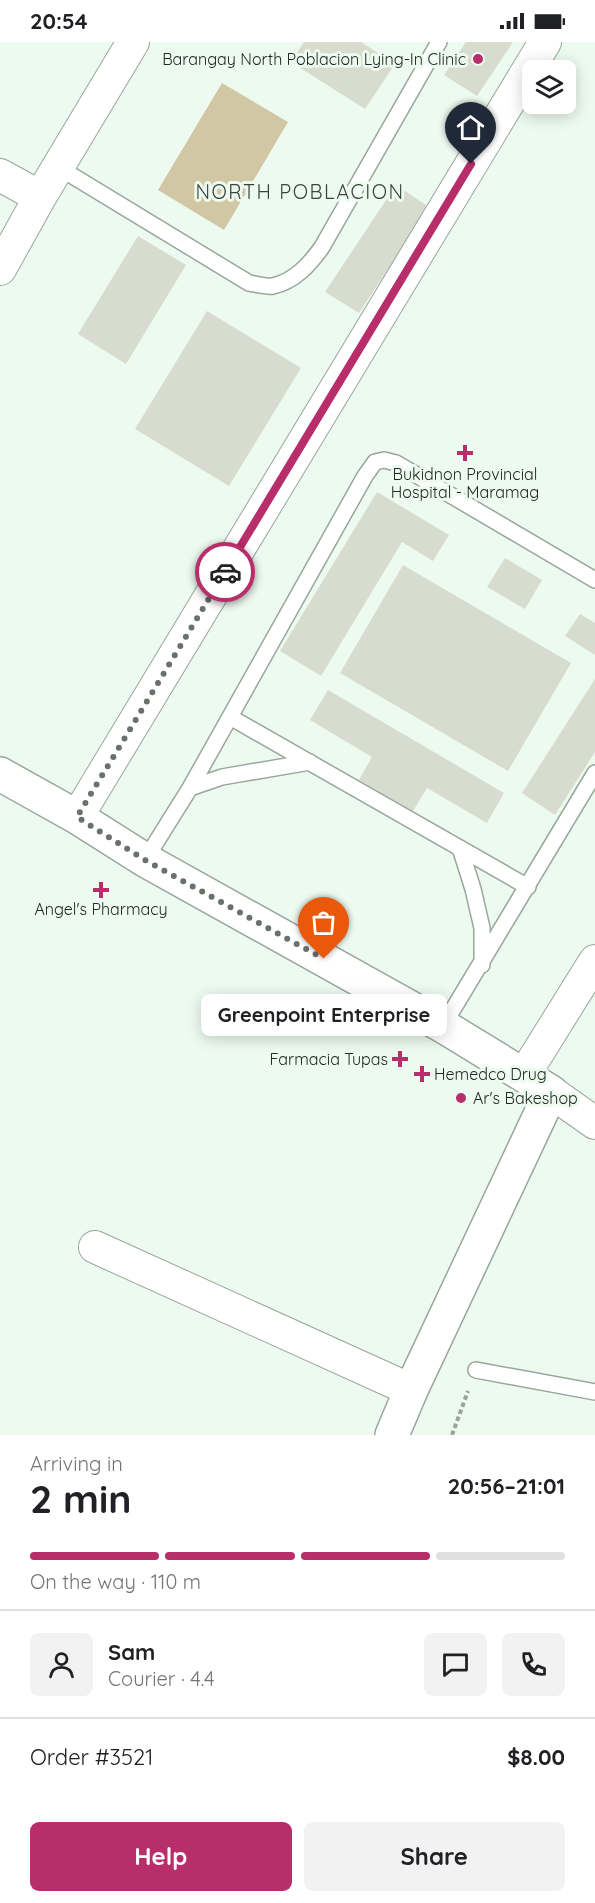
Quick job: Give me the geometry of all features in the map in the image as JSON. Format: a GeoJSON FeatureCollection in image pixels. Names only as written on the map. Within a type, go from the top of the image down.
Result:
{"type":"FeatureCollection","features":[{"type":"Feature","properties":{"kind":"street"},"geometry":{"type":"LineString","coordinates":[[0,269],[40,197],[133,42]]}},
{"type":"Feature","properties":{"kind":"street"},"geometry":{"type":"LineString","coordinates":[[77,817],[544,42]]}},
{"type":"Feature","properties":{"kind":"street"},"geometry":{"type":"LineString","coordinates":[[0,175],[40,197]]}},
{"type":"Feature","properties":{"kind":"street"},"geometry":{"type":"LineString","coordinates":[[0,774],[77,817],[145,860],[443,1026],[595,1123]]}},
{"type":"Feature","properties":{"kind":"street"},"geometry":{"type":"LineString","coordinates":[[392,1435],[537,1084],[595,961]]}},
{"type":"Feature","properties":{"kind":"street"},"geometry":{"type":"LineString","coordinates":[[94,1247],[411,1390]]}},
{"type":"Feature","properties":{"kind":"lane"},"geometry":{"type":"LineString","coordinates":[[58,167],[249,282],[271,286],[293,278],[311,262],[322,247],[439,42]]}},
{"type":"Feature","properties":{"kind":"lane"},"geometry":{"type":"LineString","coordinates":[[145,860],[190,788],[375,462],[384,460],[396,463],[595,580]]}},
{"type":"Feature","properties":{"kind":"lane"},"geometry":{"type":"LineString","coordinates":[[230,717],[528,887]]}},
{"type":"Feature","properties":{"kind":"lane"},"geometry":{"type":"LineString","coordinates":[[190,788],[232,775],[310,762]]}},
{"type":"Feature","properties":{"kind":"lane"},"geometry":{"type":"LineString","coordinates":[[443,1026],[595,773]]}},
{"type":"Feature","properties":{"kind":"lane"},"geometry":{"type":"LineString","coordinates":[[460,848],[482,927],[482,964]]}},
{"type":"Feature","properties":{"kind":"lane"},"geometry":{"type":"LineString","coordinates":[[476,1370],[595,1392]]}},
{"type":"Feature","properties":{"kind":"path"},"geometry":{"type":"LineString","coordinates":[[452,1435],[476,1370]]}},
{"type":"Feature","properties":{"kind":"shaded area"},"geometry":{"type":"Polygon","coordinates":[[[222,83],[288,122],[224,230],[158,190],[222,83]]]}},
{"type":"Feature","properties":{"kind":"building"},"geometry":{"type":"Polygon","coordinates":[[[304,42],[361,42],[395,64],[365,109],[291,62],[304,42]]]}},
{"type":"Feature","properties":{"kind":"building","name":"Barangay North Poblacion Lying-In Clinic"},"geometry":{"type":"Polygon","coordinates":[[[466,42],[513,42],[477,96],[444,75],[466,42]]]}},
{"type":"Feature","properties":{"kind":"building"},"geometry":{"type":"Polygon","coordinates":[[[396,185],[429,207],[359,313],[325,292],[396,185]]]}},
{"type":"Feature","properties":{"kind":"building"},"geometry":{"type":"Polygon","coordinates":[[[138,236],[186,265],[126,364],[78,334],[138,236]]]}},
{"type":"Feature","properties":{"kind":"building"},"geometry":{"type":"Polygon","coordinates":[[[207,311],[301,368],[229,486],[135,429],[207,311]]]}},
{"type":"Feature","properties":{"kind":"building"},"geometry":{"type":"Polygon","coordinates":[[[377,492],[449,535],[433,561],[402,542],[321,676],[280,651],[377,492]]]}},
{"type":"Feature","properties":{"kind":"building"},"geometry":{"type":"Polygon","coordinates":[[[505,558],[542,580],[525,609],[487,587],[505,558]]]}},
{"type":"Feature","properties":{"kind":"building"},"geometry":{"type":"Polygon","coordinates":[[[403,565],[571,663],[508,771],[340,673],[403,565]]]}},
{"type":"Feature","properties":{"kind":"building"},"geometry":{"type":"Polygon","coordinates":[[[580,614],[595,623],[595,655],[565,636],[580,614]]]}},
{"type":"Feature","properties":{"kind":"building"},"geometry":{"type":"Polygon","coordinates":[[[595,679],[595,752],[555,815],[522,793],[595,679]]]}},
{"type":"Feature","properties":{"kind":"building"},"geometry":{"type":"Polygon","coordinates":[[[328,690],[504,793],[487,823],[427,788],[413,811],[359,780],[372,757],[310,720],[328,690]]]}},
{"type":"Feature","properties":{"kind":"way so far"},"geometry":{"type":"LineString","coordinates":[[225,572],[77,817],[145,860],[324,959]]}},
{"type":"Feature","properties":{"kind":"place","name":"Barangay North Poblacion Lying-In Clinic"},"geometry":{"type":"Point","coordinates":[478,59]}},
{"type":"Feature","properties":{"kind":"place","name":"Bukidnon Provincial Hospital - Maramag"},"geometry":{"type":"Point","coordinates":[465,453]}},
{"type":"Feature","properties":{"kind":"place","name":"Angel's Pharmacy"},"geometry":{"type":"Point","coordinates":[101,890]}},
{"type":"Feature","properties":{"kind":"place","name":"Greenpoint Enterprise"},"geometry":{"type":"Point","coordinates":[324,959]}},
{"type":"Feature","properties":{"kind":"place","name":"Farmacia Tupas"},"geometry":{"type":"Point","coordinates":[400,1059]}},
{"type":"Feature","properties":{"kind":"place","name":"Hemedco Drug"},"geometry":{"type":"Point","coordinates":[422,1074]}},
{"type":"Feature","properties":{"kind":"place","name":"Ar's Bakeshop"},"geometry":{"type":"Point","coordinates":[461,1098]}},
{"type":"Feature","properties":{"kind":"district","name":"NORTH POBLACION"},"geometry":{"type":"Point","coordinates":[300,191]}},
{"type":"Feature","properties":{"kind":"route"},"geometry":{"type":"LineString","coordinates":[[225,572],[471,164]]}}]}
